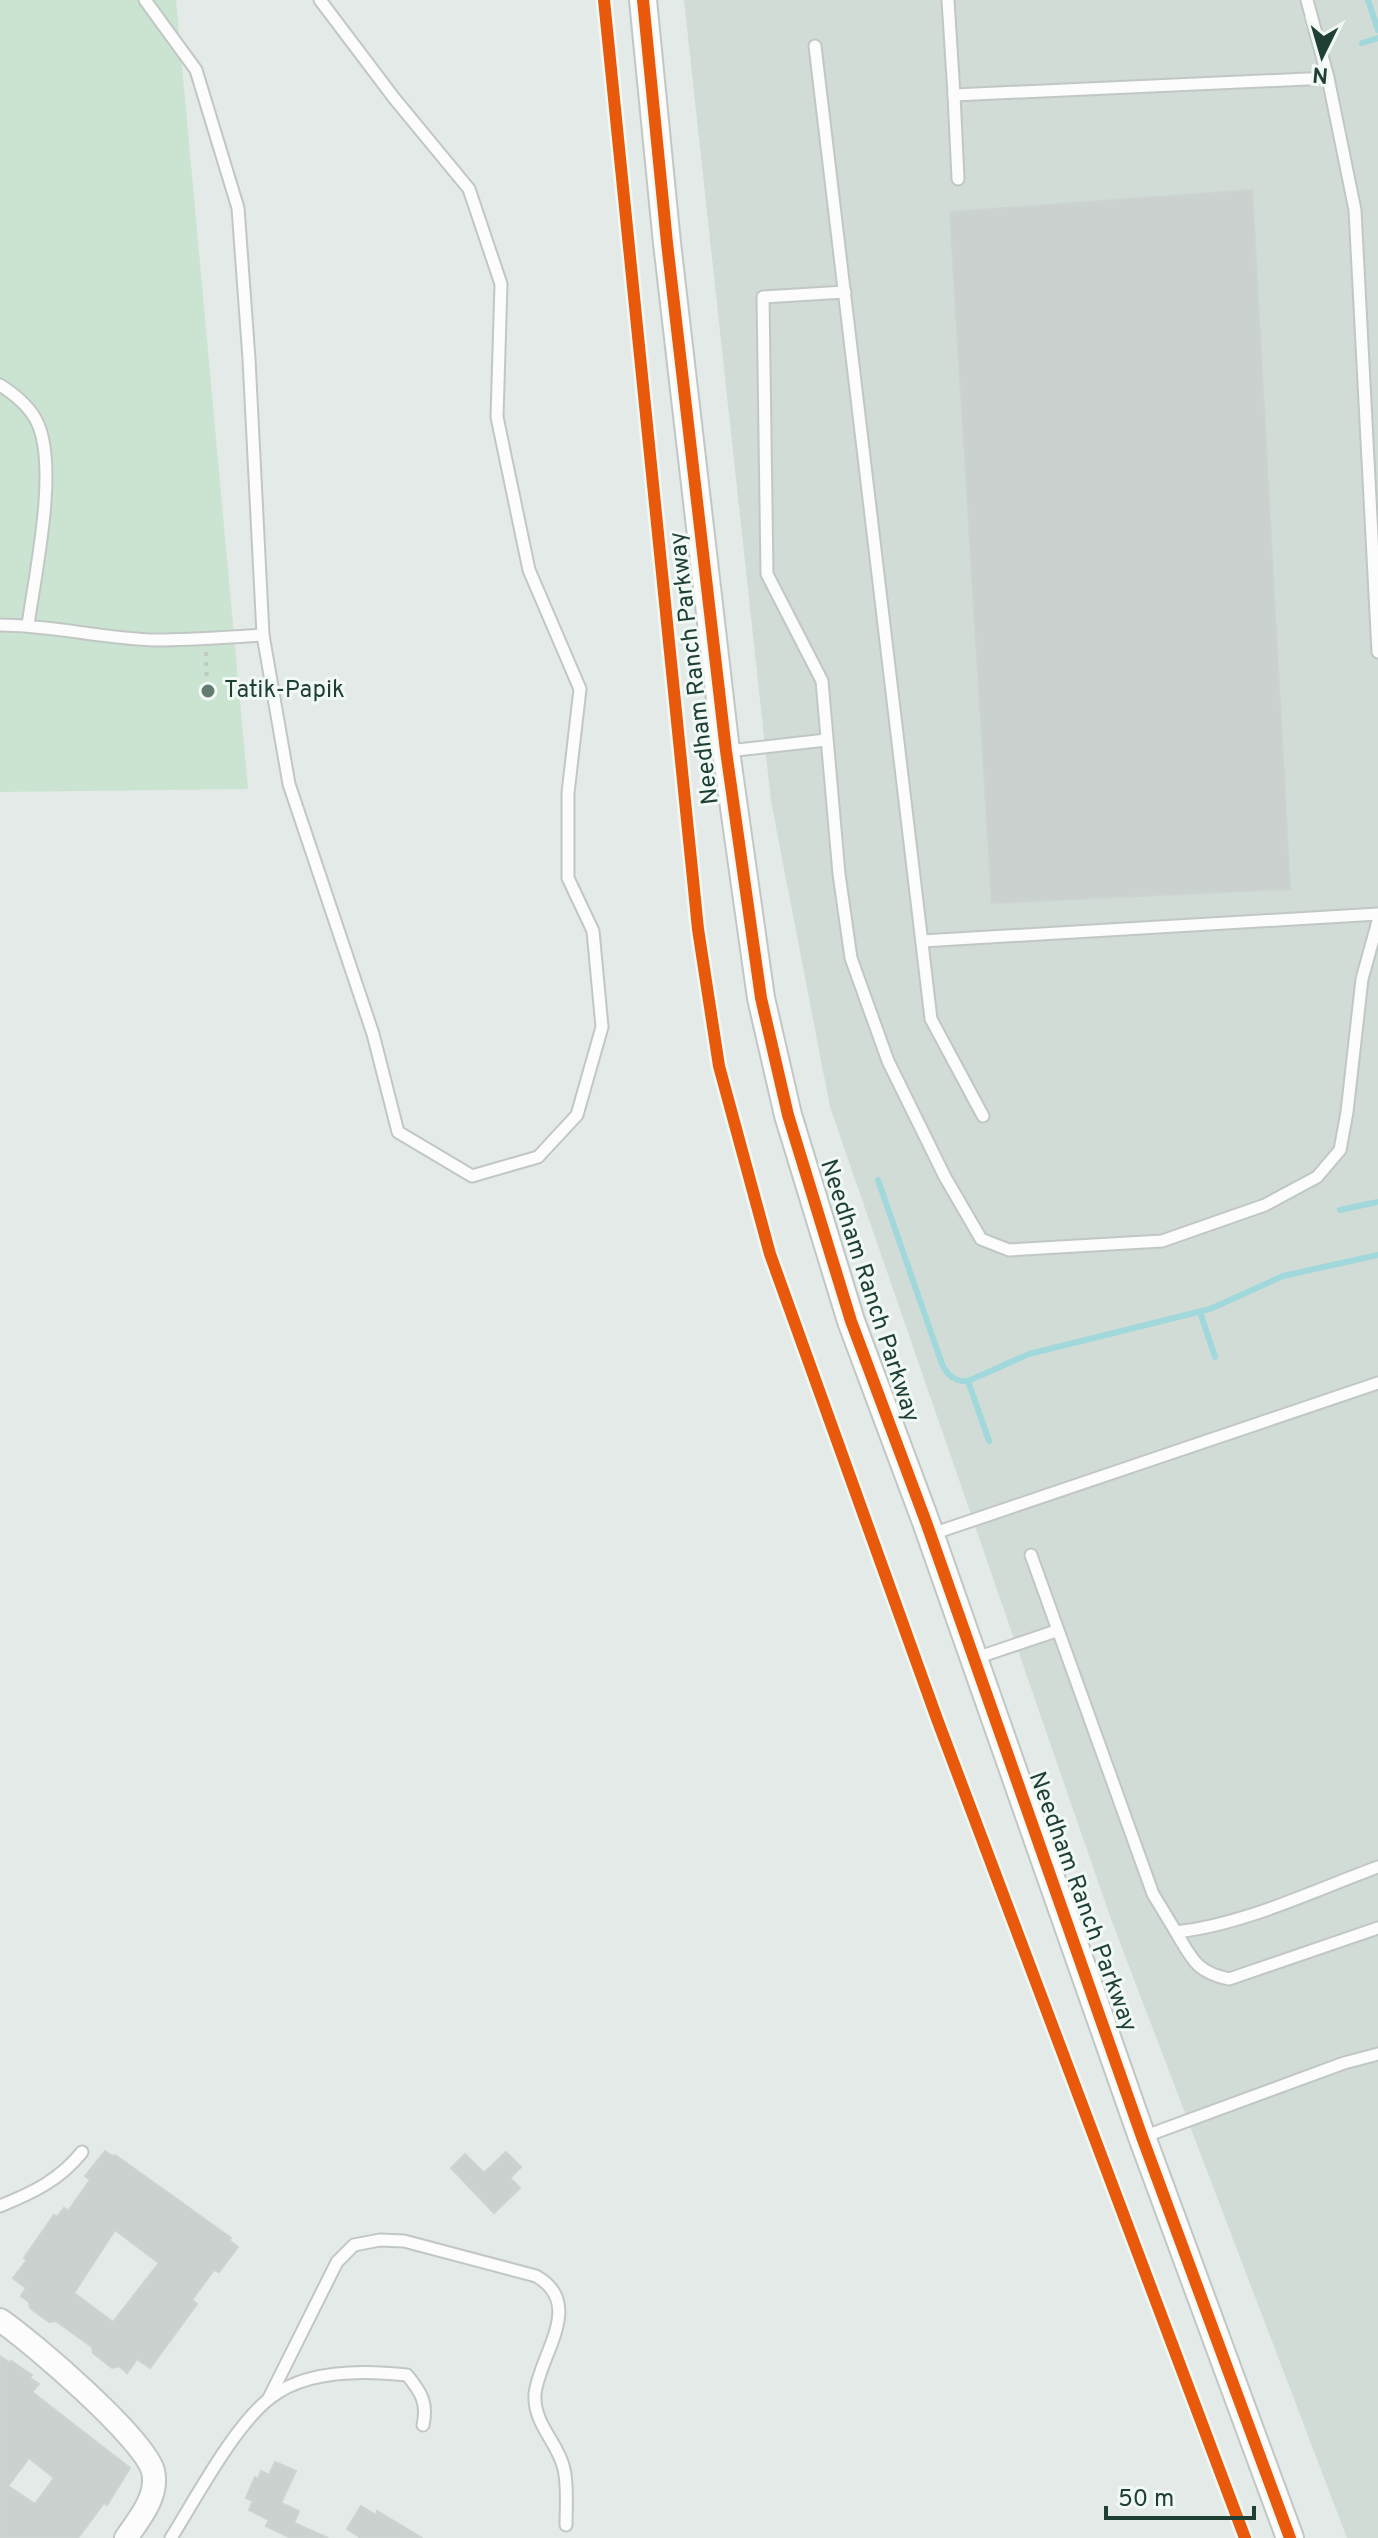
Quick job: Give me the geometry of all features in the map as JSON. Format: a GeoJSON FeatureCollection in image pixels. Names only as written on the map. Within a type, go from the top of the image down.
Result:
{"type":"FeatureCollection","features":[{"type":"Feature","properties":{"kind":"street","name":"Needham Ranch Parkway"},"geometry":{"type":"LineString","coordinates":[[643,0],[667,243],[726,751],[761,998],[788,1115],[851,1321],[930,1535],[1142,2137],[1290,2538]]}},
{"type":"Feature","properties":{"kind":"street"},"geometry":{"type":"LineString","coordinates":[[0,2320],[28,2339],[137,2442],[153,2472],[151,2500],[126,2538]]}},
{"type":"Feature","properties":{"kind":"lane"},"geometry":{"type":"LineString","coordinates":[[151,2],[196,70],[238,208],[263,635],[289,784],[373,1034],[398,1132],[472,1176],[538,1157],[577,1115],[602,1027],[593,931],[568,878],[568,793],[580,689],[529,570],[497,417],[501,284],[469,189],[394,98],[320,0]]}},
{"type":"Feature","properties":{"kind":"lane"},"geometry":{"type":"LineString","coordinates":[[948,0],[958,179]]}},
{"type":"Feature","properties":{"kind":"lane"},"geometry":{"type":"LineString","coordinates":[[1307,0],[1328,78],[1355,210],[1374,498],[1378,652]]}},
{"type":"Feature","properties":{"kind":"lane"},"geometry":{"type":"LineString","coordinates":[[815,46],[931,1019],[983,1116]]}},
{"type":"Feature","properties":{"kind":"lane"},"geometry":{"type":"LineString","coordinates":[[954,95],[1328,78]]}},
{"type":"Feature","properties":{"kind":"lane"},"geometry":{"type":"LineString","coordinates":[[845,292],[763,297],[767,574],[822,681],[839,874],[851,958],[888,1061],[945,1177],[981,1239],[1009,1250],[1162,1241],[1265,1205],[1317,1177],[1340,1150],[1362,979],[1378,921]]}},
{"type":"Feature","properties":{"kind":"lane"},"geometry":{"type":"LineString","coordinates":[[0,385],[19,399],[38,422],[48,472],[28,625]]}},
{"type":"Feature","properties":{"kind":"lane"},"geometry":{"type":"LineString","coordinates":[[0,625],[28,625],[155,640],[263,635]]}},
{"type":"Feature","properties":{"kind":"lane"},"geometry":{"type":"LineString","coordinates":[[726,751],[826,740]]}},
{"type":"Feature","properties":{"kind":"lane"},"geometry":{"type":"LineString","coordinates":[[922,941],[1378,914]]}},
{"type":"Feature","properties":{"kind":"lane"},"geometry":{"type":"LineString","coordinates":[[930,1535],[1378,1383]]}},
{"type":"Feature","properties":{"kind":"lane"},"geometry":{"type":"LineString","coordinates":[[1031,1555],[1153,1894],[1194,1962],[1209,1975],[1229,1979],[1378,1928]]}},
{"type":"Feature","properties":{"kind":"lane"},"geometry":{"type":"LineString","coordinates":[[973,1659],[1056,1631]]}},
{"type":"Feature","properties":{"kind":"lane"},"geometry":{"type":"LineString","coordinates":[[1176,1932],[1196,1930],[1256,1912],[1378,1867]]}},
{"type":"Feature","properties":{"kind":"lane"},"geometry":{"type":"LineString","coordinates":[[1142,2137],[1344,2063],[1378,2054]]}},
{"type":"Feature","properties":{"kind":"lane"},"geometry":{"type":"LineString","coordinates":[[0,2206],[47,2185],[69,2168],[82,2152]]}},
{"type":"Feature","properties":{"kind":"lane"},"geometry":{"type":"LineString","coordinates":[[171,2538],[235,2437],[269,2398],[337,2262],[354,2245],[380,2240],[404,2241],[536,2276],[547,2282],[555,2293],[560,2314],[535,2395],[536,2416],[564,2469],[566,2525]]}},
{"type":"Feature","properties":{"kind":"lane"},"geometry":{"type":"LineString","coordinates":[[269,2398],[294,2384],[341,2373],[407,2375],[421,2392],[426,2411],[423,2425]]}},
{"type":"Feature","properties":{"kind":"path"},"geometry":{"type":"LineString","coordinates":[[206,638],[207,685]]}},
{"type":"Feature","properties":{"kind":"shaded area"},"geometry":{"type":"Polygon","coordinates":[[[684,0],[1378,0],[1378,2538],[1347,2538],[1111,1919],[830,1107],[771,801],[684,0]]]}},
{"type":"Feature","properties":{"kind":"green space"},"geometry":{"type":"Polygon","coordinates":[[[0,0],[176,0],[248,789],[0,792],[0,0]]]}},
{"type":"Feature","properties":{"kind":"building"},"geometry":{"type":"Polygon","coordinates":[[[1252,190],[1290,889],[992,903],[950,212],[1252,190]]]}},
{"type":"Feature","properties":{"kind":"building"},"geometry":{"type":"Polygon","coordinates":[[[105,2151],[115,2155],[231,2238],[229,2240],[238,2247],[219,2272],[214,2270],[192,2300],[197,2304],[150,2368],[137,2359],[127,2373],[119,2366],[112,2368],[93,2353],[92,2347],[56,2321],[49,2322],[30,2308],[29,2302],[21,2296],[26,2288],[13,2278],[54,2215],[57,2217],[64,2208],[68,2211],[90,2180],[85,2176],[105,2151]],[[115,2230],[74,2293],[113,2322],[159,2263],[115,2230]]]}},
{"type":"Feature","properties":{"kind":"building"},"geometry":{"type":"Polygon","coordinates":[[[506,2152],[521,2167],[510,2178],[520,2188],[494,2213],[451,2168],[465,2154],[484,2173],[506,2152]]]}},
{"type":"Feature","properties":{"kind":"building"},"geometry":{"type":"Polygon","coordinates":[[[0,2356],[32,2375],[30,2378],[39,2384],[32,2392],[130,2468],[107,2505],[104,2503],[78,2538],[0,2538],[0,2356]],[[29,2458],[8,2486],[35,2504],[54,2478],[29,2458]]]}},
{"type":"Feature","properties":{"kind":"building"},"geometry":{"type":"Polygon","coordinates":[[[275,2462],[296,2471],[281,2503],[299,2511],[294,2523],[328,2538],[291,2538],[266,2526],[269,2520],[249,2510],[253,2501],[246,2498],[255,2477],[258,2479],[261,2471],[269,2475],[275,2462]]]}},
{"type":"Feature","properties":{"kind":"building"},"geometry":{"type":"Polygon","coordinates":[[[361,2506],[376,2515],[377,2511],[422,2538],[361,2538],[347,2529],[361,2506]]]}},
{"type":"Feature","properties":{"kind":"waterway"},"geometry":{"type":"LineString","coordinates":[[1368,0],[1378,30]]}},
{"type":"Feature","properties":{"kind":"waterway"},"geometry":{"type":"LineString","coordinates":[[1362,43],[1378,38]]}},
{"type":"Feature","properties":{"kind":"waterway"},"geometry":{"type":"LineString","coordinates":[[878,1180],[942,1364],[949,1375],[959,1380],[968,1381],[1029,1354],[1210,1309],[1283,1276],[1378,1255]]}},
{"type":"Feature","properties":{"kind":"waterway"},"geometry":{"type":"LineString","coordinates":[[1340,1210],[1378,1202]]}},
{"type":"Feature","properties":{"kind":"waterway"},"geometry":{"type":"LineString","coordinates":[[1200,1312],[1215,1357]]}},
{"type":"Feature","properties":{"kind":"waterway"},"geometry":{"type":"LineString","coordinates":[[968,1381],[989,1441]]}},
{"type":"Feature","properties":{"kind":"cycle path"},"geometry":{"type":"LineString","coordinates":[[604,0],[698,929],[719,1066],[770,1254],[937,1719],[1245,2538]]}},
{"type":"Feature","properties":{"kind":"cycle path"},"geometry":{"type":"LineString","coordinates":[[643,0],[667,243],[726,751],[761,998],[788,1115],[851,1321],[926,1522],[1142,2137],[1290,2538]]}},
{"type":"Feature","properties":{"kind":"place","name":"Tatik-Papik"},"geometry":{"type":"Point","coordinates":[208,691]}}]}
